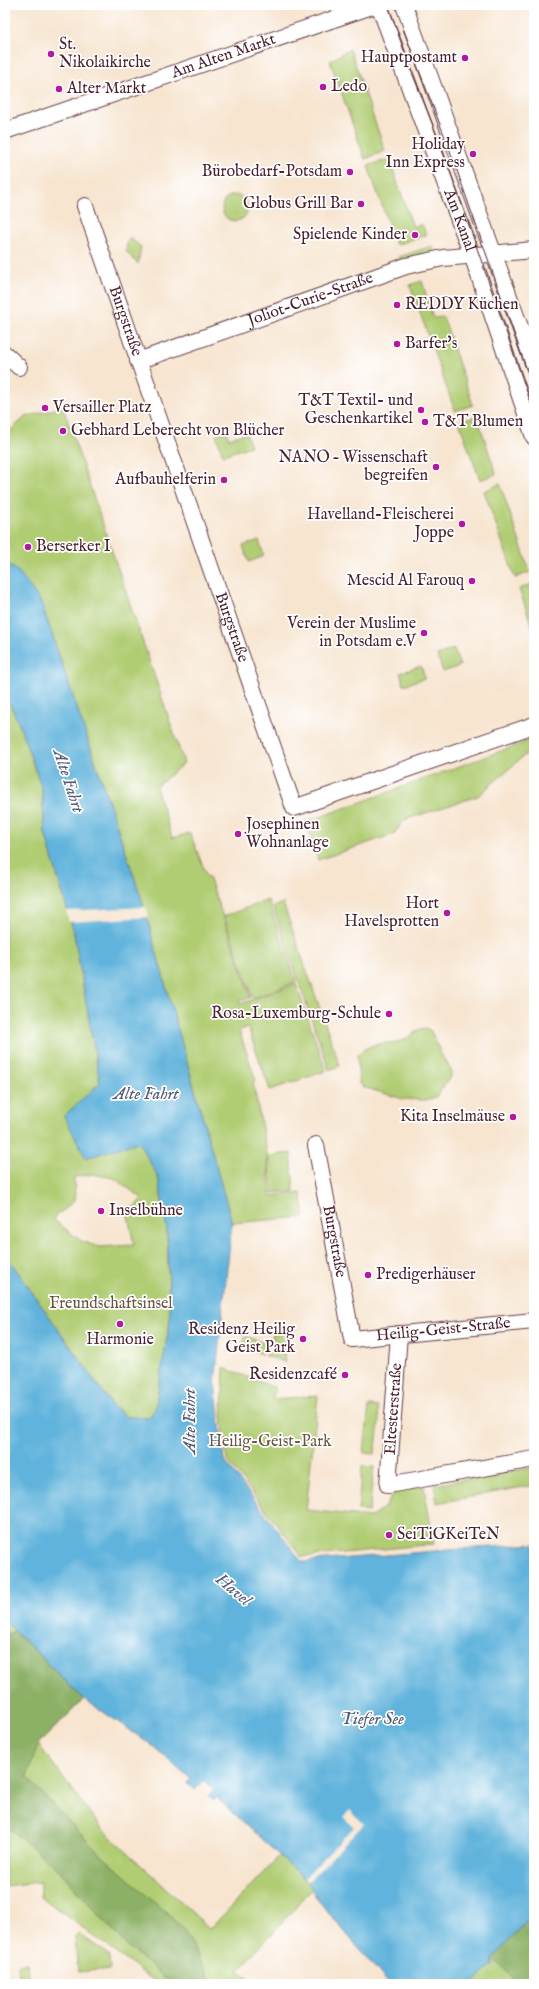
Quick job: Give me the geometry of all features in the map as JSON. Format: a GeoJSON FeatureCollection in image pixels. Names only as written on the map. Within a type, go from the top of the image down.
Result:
{"type":"FeatureCollection","features":[{"type":"Feature","properties":{"kind":"street","name":"Am Alten Markt"},"geometry":{"type":"LineString","coordinates":[[5,131],[375,5]]}},
{"type":"Feature","properties":{"kind":"street","name":"Am Kanal"},"geometry":{"type":"LineString","coordinates":[[379,5],[484,254],[534,366]]}},
{"type":"Feature","properties":{"kind":"street","name":"Am Kanal"},"geometry":{"type":"LineString","coordinates":[[404,5],[484,254],[534,438]]}},
{"type":"Feature","properties":{"kind":"street","name":"Burgstraße"},"geometry":{"type":"LineString","coordinates":[[85,206],[294,808],[534,725]]}},
{"type":"Feature","properties":{"kind":"street","name":"Joliot-Curie-Straße"},"geometry":{"type":"LineString","coordinates":[[138,361],[406,266],[443,258],[534,250]]}},
{"type":"Feature","properties":{"kind":"street"},"geometry":{"type":"LineString","coordinates":[[5,354],[20,367]]}},
{"type":"Feature","properties":{"kind":"street","name":"Burgstraße"},"geometry":{"type":"LineString","coordinates":[[316,1145],[352,1339]]}},
{"type":"Feature","properties":{"kind":"street","name":"Heilig-Geist-Straße"},"geometry":{"type":"LineString","coordinates":[[352,1339],[534,1321]]}},
{"type":"Feature","properties":{"kind":"street","name":"Eltesterstraße"},"geometry":{"type":"LineString","coordinates":[[399,1334],[388,1485],[534,1459]]}},
{"type":"Feature","properties":{"kind":"green space"},"geometry":{"type":"Polygon","coordinates":[[[350,49],[385,151],[365,159],[330,61],[350,49]]]}},
{"type":"Feature","properties":{"kind":"green space"},"geometry":{"type":"Polygon","coordinates":[[[389,159],[413,227],[422,224],[426,235],[396,245],[368,166],[389,159]]]}},
{"type":"Feature","properties":{"kind":"green space"},"geometry":{"type":"Polygon","coordinates":[[[235,195],[244,199],[248,208],[244,217],[235,221],[226,217],[222,208],[226,199],[235,195]]]}},
{"type":"Feature","properties":{"kind":"green space"},"geometry":{"type":"Polygon","coordinates":[[[130,238],[141,247],[138,264],[126,251],[127,243],[130,238]]]}},
{"type":"Feature","properties":{"kind":"green space"},"geometry":{"type":"Polygon","coordinates":[[[432,246],[434,248],[433,252],[401,261],[399,257],[432,246]]]}},
{"type":"Feature","properties":{"kind":"green space"},"geometry":{"type":"Polygon","coordinates":[[[422,281],[433,318],[443,317],[473,405],[455,411],[410,285],[422,281]]]}},
{"type":"Feature","properties":{"kind":"green space"},"geometry":{"type":"Polygon","coordinates":[[[63,407],[184,763],[156,787],[172,838],[190,833],[207,877],[209,877],[251,997],[239,1001],[240,1004],[296,984],[326,1071],[270,1090],[248,1028],[239,1030],[256,1081],[253,1082],[267,1154],[270,1196],[301,1193],[305,1217],[232,1223],[141,897],[41,602],[5,562],[5,436],[25,417],[63,407]]]}},
{"type":"Feature","properties":{"kind":"green space"},"geometry":{"type":"Polygon","coordinates":[[[477,416],[496,474],[480,480],[459,422],[477,416]]]}},
{"type":"Feature","properties":{"kind":"green space"},"geometry":{"type":"Polygon","coordinates":[[[226,431],[229,439],[246,433],[251,446],[223,455],[216,435],[226,431]]]}},
{"type":"Feature","properties":{"kind":"green space"},"geometry":{"type":"Polygon","coordinates":[[[500,484],[530,572],[515,578],[484,491],[500,484]]]}},
{"type":"Feature","properties":{"kind":"green space"},"geometry":{"type":"Polygon","coordinates":[[[259,540],[264,556],[249,562],[243,546],[259,540]]]}},
{"type":"Feature","properties":{"kind":"green space"},"geometry":{"type":"Polygon","coordinates":[[[534,583],[534,632],[519,589],[534,583]]]}},
{"type":"Feature","properties":{"kind":"green space"},"geometry":{"type":"Polygon","coordinates":[[[454,649],[460,666],[443,672],[437,655],[454,649]]]}},
{"type":"Feature","properties":{"kind":"green space"},"geometry":{"type":"Polygon","coordinates":[[[421,666],[425,678],[404,685],[400,673],[421,666]]]}},
{"type":"Feature","properties":{"kind":"green space","name":"Freundschaftsinsel"},"geometry":{"type":"Polygon","coordinates":[[[5,694],[18,721],[42,789],[45,833],[74,933],[100,1083],[64,1116],[139,1142],[158,1177],[167,1231],[170,1321],[155,1409],[149,1418],[127,1417],[114,1408],[5,1254],[5,694]],[[93,1174],[74,1177],[75,1200],[53,1219],[81,1241],[99,1247],[134,1245],[127,1211],[132,1207],[134,1208],[142,1198],[114,1178],[93,1174]]]}},
{"type":"Feature","properties":{"kind":"green space"},"geometry":{"type":"Polygon","coordinates":[[[534,739],[534,747],[478,796],[404,820],[394,834],[318,860],[306,822],[534,739]]]}},
{"type":"Feature","properties":{"kind":"green space"},"geometry":{"type":"Polygon","coordinates":[[[268,900],[296,982],[253,998],[224,916],[268,900]]]}},
{"type":"Feature","properties":{"kind":"green space"},"geometry":{"type":"Polygon","coordinates":[[[283,903],[340,1066],[329,1070],[273,907],[283,903]]]}},
{"type":"Feature","properties":{"kind":"green space"},"geometry":{"type":"Polygon","coordinates":[[[426,1028],[431,1031],[442,1056],[451,1070],[451,1076],[436,1097],[426,1100],[403,1099],[363,1087],[359,1083],[357,1055],[370,1046],[404,1040],[419,1029],[426,1028]]]}},
{"type":"Feature","properties":{"kind":"green space"},"geometry":{"type":"Polygon","coordinates":[[[291,1153],[294,1191],[272,1193],[268,1156],[291,1153]]]}},
{"type":"Feature","properties":{"kind":"green space"},"geometry":{"type":"Polygon","coordinates":[[[277,1330],[282,1330],[285,1362],[266,1356],[268,1350],[274,1350],[277,1346],[277,1341],[272,1338],[273,1334],[277,1334],[277,1330]]]}},
{"type":"Feature","properties":{"kind":"green space"},"geometry":{"type":"Polygon","coordinates":[[[246,1336],[266,1344],[262,1354],[242,1346],[246,1336]]]}},
{"type":"Feature","properties":{"kind":"green space","name":"Heilig-Geist-Park"},"geometry":{"type":"Polygon","coordinates":[[[224,1368],[276,1388],[272,1399],[318,1396],[306,1510],[371,1517],[385,1507],[395,1491],[424,1486],[434,1544],[302,1557],[227,1460],[222,1416],[224,1368]]]}},
{"type":"Feature","properties":{"kind":"green space"},"geometry":{"type":"Polygon","coordinates":[[[369,1406],[378,1407],[379,1423],[375,1454],[364,1453],[369,1406]]]}},
{"type":"Feature","properties":{"kind":"green space"},"geometry":{"type":"Polygon","coordinates":[[[362,1466],[374,1467],[369,1512],[358,1510],[362,1466]]]}},
{"type":"Feature","properties":{"kind":"green space"},"geometry":{"type":"Polygon","coordinates":[[[534,1467],[534,1485],[437,1503],[434,1485],[534,1467]]]}},
{"type":"Feature","properties":{"kind":"green space"},"geometry":{"type":"Polygon","coordinates":[[[5,1621],[84,1699],[38,1744],[102,1829],[210,1929],[280,1855],[308,1882],[312,1889],[239,1970],[253,1984],[158,1984],[40,1896],[40,1882],[5,1886],[5,1621]]]}},
{"type":"Feature","properties":{"kind":"green space"},"geometry":{"type":"Polygon","coordinates":[[[14,1631],[84,1699],[38,1744],[27,1777],[96,1850],[184,1929],[209,1979],[197,1984],[172,1984],[127,1946],[60,1871],[8,1827],[5,1827],[5,1635],[14,1631]]]}},
{"type":"Feature","properties":{"kind":"green space"},"geometry":{"type":"Polygon","coordinates":[[[534,1911],[534,1984],[518,1984],[493,1959],[534,1911]]]}},
{"type":"Feature","properties":{"kind":"green space"},"geometry":{"type":"Polygon","coordinates":[[[78,1933],[109,1955],[110,1969],[78,1972],[75,1938],[78,1933]]]}},
{"type":"Feature","properties":{"kind":"green space"},"geometry":{"type":"Polygon","coordinates":[[[493,1959],[534,1984],[472,1984],[493,1965],[493,1959]]]}},
{"type":"Feature","properties":{"kind":"green space"},"geometry":{"type":"Polygon","coordinates":[[[27,1963],[29,1984],[20,1984],[18,1964],[27,1963]]]}},
{"type":"Feature","properties":{"kind":"water","name":"Tiefer See"},"geometry":{"type":"Polygon","coordinates":[[[5,562],[19,572],[41,602],[141,897],[232,1223],[215,1382],[224,1460],[302,1562],[534,1544],[534,1911],[493,1959],[493,1965],[472,1984],[389,1984],[317,1899],[308,1882],[216,1797],[213,1801],[208,1796],[214,1789],[204,1780],[195,1790],[187,1783],[191,1779],[148,1742],[84,1699],[5,1621],[5,1254],[114,1408],[127,1417],[149,1418],[155,1409],[170,1321],[167,1231],[158,1177],[139,1142],[86,1158],[64,1116],[100,1083],[74,933],[45,833],[42,789],[18,721],[5,694],[5,562]]]}},
{"type":"Feature","properties":{"kind":"pier"},"geometry":{"type":"Polygon","coordinates":[[[146,907],[149,917],[69,922],[66,911],[146,907]]]}},
{"type":"Feature","properties":{"kind":"pier"},"geometry":{"type":"Polygon","coordinates":[[[350,1810],[364,1824],[308,1882],[305,1878],[354,1827],[343,1817],[350,1810]]]}},
{"type":"Feature","properties":{"kind":"tram line"},"geometry":{"type":"LineString","coordinates":[[388,5],[409,65],[442,148],[534,412]]}},
{"type":"Feature","properties":{"kind":"tram line"},"geometry":{"type":"LineString","coordinates":[[403,29],[448,145],[534,390]]}},
{"type":"Feature","properties":{"kind":"place","name":"St. Nikolaikirche"},"geometry":{"type":"Point","coordinates":[51,54]}},
{"type":"Feature","properties":{"kind":"place","name":"Hauptpostamt"},"geometry":{"type":"Point","coordinates":[465,58]}},
{"type":"Feature","properties":{"kind":"place","name":"Ledo"},"geometry":{"type":"Point","coordinates":[323,87]}},
{"type":"Feature","properties":{"kind":"place","name":"Alter Markt"},"geometry":{"type":"Point","coordinates":[59,89]}},
{"type":"Feature","properties":{"kind":"place","name":"Holiday Inn Express"},"geometry":{"type":"Point","coordinates":[473,154]}},
{"type":"Feature","properties":{"kind":"place","name":"Bürobedarf-Potsdam"},"geometry":{"type":"Point","coordinates":[350,172]}},
{"type":"Feature","properties":{"kind":"place","name":"Globus Grill Bar"},"geometry":{"type":"Point","coordinates":[361,204]}},
{"type":"Feature","properties":{"kind":"place","name":"Spielende Kinder"},"geometry":{"type":"Point","coordinates":[415,235]}},
{"type":"Feature","properties":{"kind":"place","name":"REDDY Küchen"},"geometry":{"type":"Point","coordinates":[397,305]}},
{"type":"Feature","properties":{"kind":"place","name":"Barfer's"},"geometry":{"type":"Point","coordinates":[397,344]}},
{"type":"Feature","properties":{"kind":"place","name":"Versailler Platz"},"geometry":{"type":"Point","coordinates":[45,408]}},
{"type":"Feature","properties":{"kind":"place","name":"T&T Textil- und Geschenkartikel"},"geometry":{"type":"Point","coordinates":[421,410]}},
{"type":"Feature","properties":{"kind":"place","name":"T&T Blumen"},"geometry":{"type":"Point","coordinates":[425,422]}},
{"type":"Feature","properties":{"kind":"place","name":"Gebhard Leberecht von Blücher"},"geometry":{"type":"Point","coordinates":[63,431]}},
{"type":"Feature","properties":{"kind":"place","name":"NANO – Wissenschaft begreifen"},"geometry":{"type":"Point","coordinates":[436,467]}},
{"type":"Feature","properties":{"kind":"place","name":"Aufbauhelferin"},"geometry":{"type":"Point","coordinates":[224,480]}},
{"type":"Feature","properties":{"kind":"place","name":"Havelland-Fleischerei Joppe"},"geometry":{"type":"Point","coordinates":[462,524]}},
{"type":"Feature","properties":{"kind":"place","name":"Berserker I"},"geometry":{"type":"Point","coordinates":[28,547]}},
{"type":"Feature","properties":{"kind":"place","name":"Mescid Al Farouq"},"geometry":{"type":"Point","coordinates":[472,581]}},
{"type":"Feature","properties":{"kind":"place","name":"Verein der Muslime in Potsdam e.V"},"geometry":{"type":"Point","coordinates":[424,633]}},
{"type":"Feature","properties":{"kind":"place","name":"Josephinen Wohnanlage"},"geometry":{"type":"Point","coordinates":[238,834]}},
{"type":"Feature","properties":{"kind":"place","name":"Hort Havelsprotten"},"geometry":{"type":"Point","coordinates":[447,913]}},
{"type":"Feature","properties":{"kind":"place","name":"Rosa-Luxemburg-Schule"},"geometry":{"type":"Point","coordinates":[389,1014]}},
{"type":"Feature","properties":{"kind":"place","name":"Kita Inselmäuse"},"geometry":{"type":"Point","coordinates":[513,1117]}},
{"type":"Feature","properties":{"kind":"place","name":"Inselbühne"},"geometry":{"type":"Point","coordinates":[101,1211]}},
{"type":"Feature","properties":{"kind":"place","name":"Predigerhäuser"},"geometry":{"type":"Point","coordinates":[368,1275]}},
{"type":"Feature","properties":{"kind":"place","name":"Harmonie"},"geometry":{"type":"Point","coordinates":[120,1324]}},
{"type":"Feature","properties":{"kind":"place","name":"Residenz Heilig Geist Park"},"geometry":{"type":"Point","coordinates":[303,1339]}},
{"type":"Feature","properties":{"kind":"place","name":"Residenzcafé"},"geometry":{"type":"Point","coordinates":[345,1375]}},
{"type":"Feature","properties":{"kind":"place","name":"SeiTiGKeiTeN"},"geometry":{"type":"Point","coordinates":[389,1535]}},
{"type":"Feature","properties":{"kind":"water label","name":"Alte Fahrt"},"geometry":{"type":"Point","coordinates":[68,781]}},
{"type":"Feature","properties":{"kind":"water label","name":"Alte Fahrt"},"geometry":{"type":"Point","coordinates":[146,1094]}},
{"type":"Feature","properties":{"kind":"water label","name":"Alte Fahrt"},"geometry":{"type":"Point","coordinates":[190,1421]}},
{"type":"Feature","properties":{"kind":"water label","name":"Havel"},"geometry":{"type":"Point","coordinates":[233,1590]}}]}
